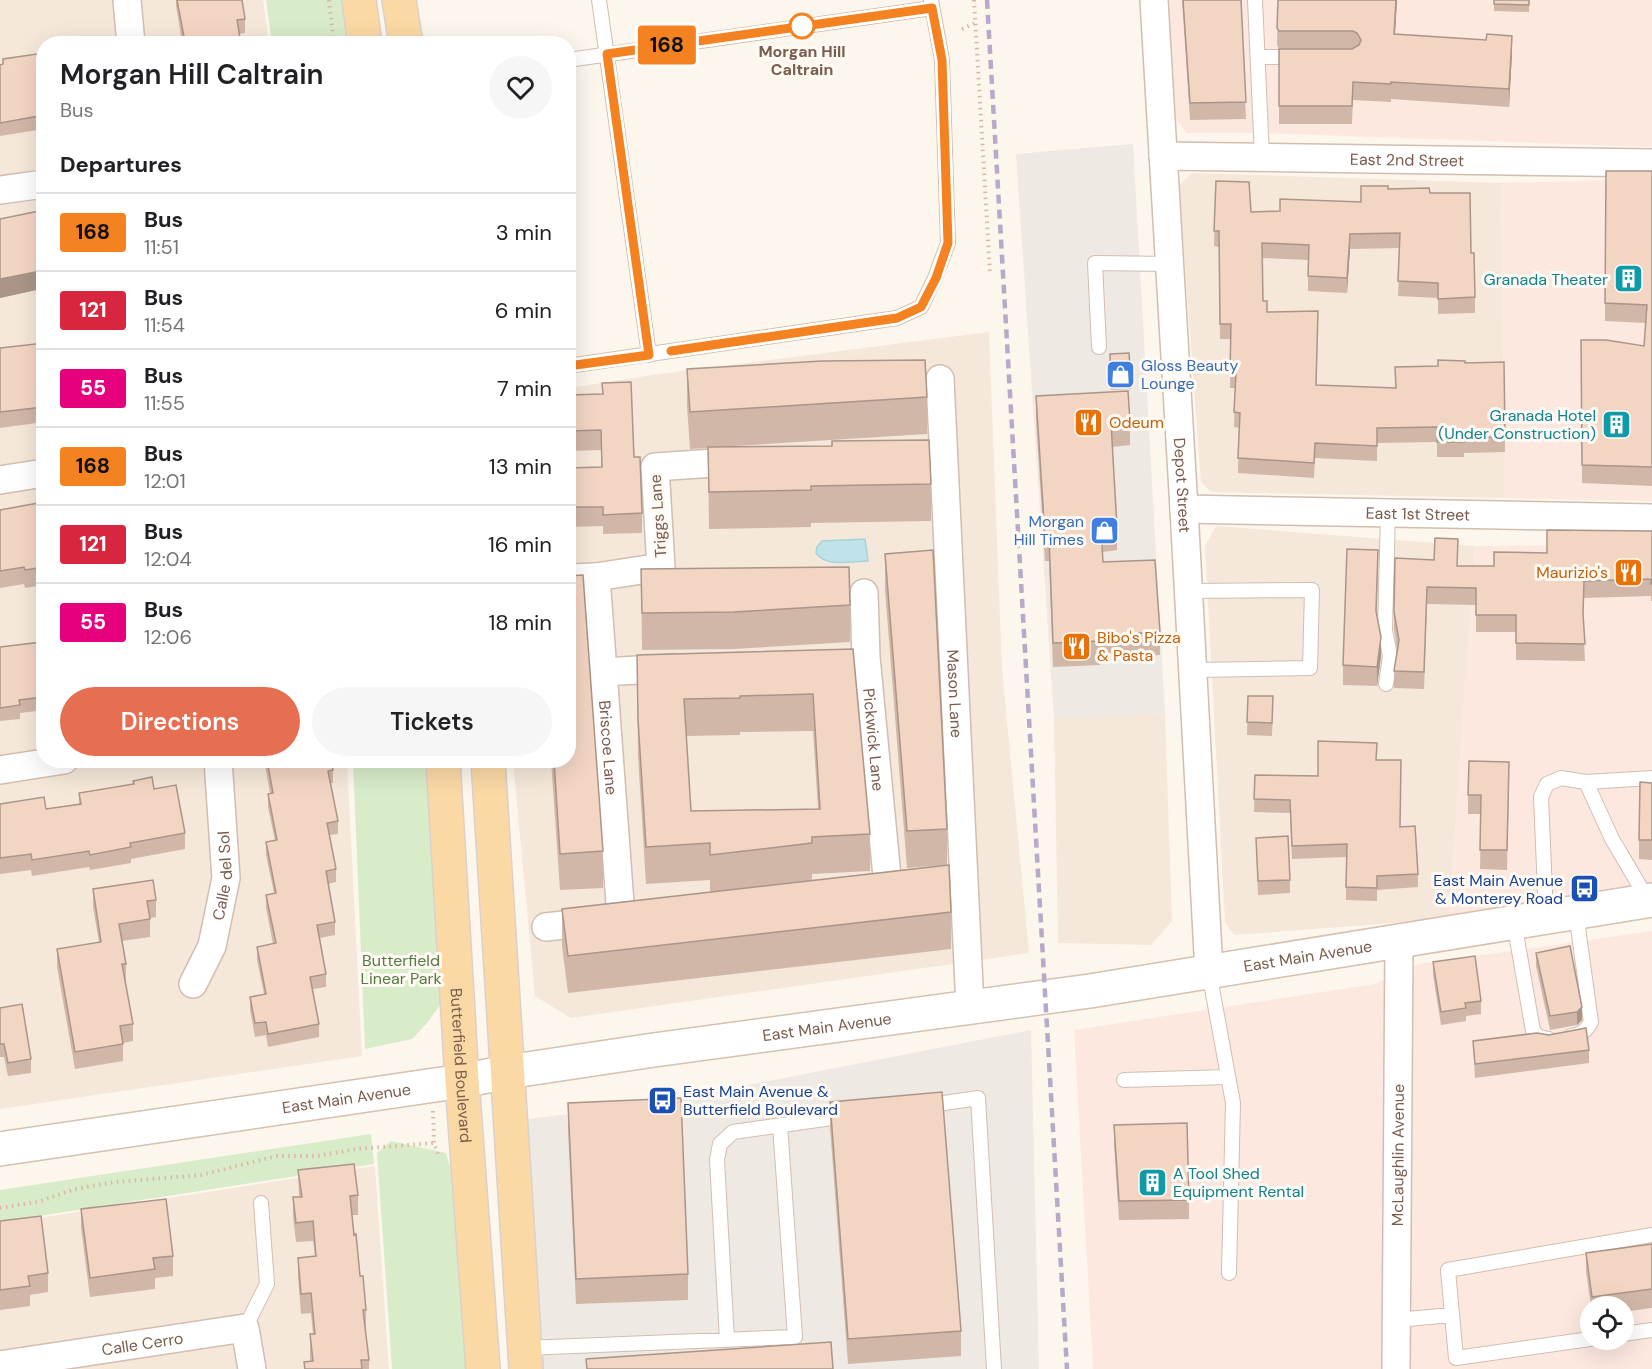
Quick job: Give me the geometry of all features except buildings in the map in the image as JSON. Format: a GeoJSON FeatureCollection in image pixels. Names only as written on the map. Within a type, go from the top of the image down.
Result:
{"type":"FeatureCollection","features":[{"type":"Feature","properties":{"kind":"main road"},"geometry":{"type":"LineString","coordinates":[[359,0],[364,36]]}},
{"type":"Feature","properties":{"kind":"main road"},"geometry":{"type":"LineString","coordinates":[[399,0],[405,36]]}},
{"type":"Feature","properties":{"kind":"main road","name":"Butterfield Boulevard"},"geometry":{"type":"LineString","coordinates":[[443,768],[462,1081],[483,1369]]}},
{"type":"Feature","properties":{"kind":"main road"},"geometry":{"type":"LineString","coordinates":[[488,768],[525,1359]]}},
{"type":"Feature","properties":{"kind":"main road","name":"East Main Avenue"},"geometry":{"type":"LineString","coordinates":[[0,1149],[462,1081],[507,1072],[1090,991],[1650,900]]}},
{"type":"Feature","properties":{"kind":"street"},"geometry":{"type":"LineString","coordinates":[[127,0],[130,36]]}},
{"type":"Feature","properties":{"kind":"street","name":"Depot Street"},"geometry":{"type":"LineString","coordinates":[[1154,0],[1209,972]]}},
{"type":"Feature","properties":{"kind":"street","name":"East 2nd Street"},"geometry":{"type":"LineString","coordinates":[[1163,156],[1652,163]]}},
{"type":"Feature","properties":{"kind":"street"},"geometry":{"type":"LineString","coordinates":[[0,190],[36,185]]}},
{"type":"Feature","properties":{"kind":"street","name":"Mason Lane"},"geometry":{"type":"LineString","coordinates":[[940,379],[932,450],[952,882],[970,1007]]}},
{"type":"Feature","properties":{"kind":"street","name":"Triggs Lane"},"geometry":{"type":"LineString","coordinates":[[596,577],[661,567],[654,467],[770,460]]}},
{"type":"Feature","properties":{"kind":"street"},"geometry":{"type":"LineString","coordinates":[[0,480],[36,474]]}},
{"type":"Feature","properties":{"kind":"street","name":"East 1st Street"},"geometry":{"type":"LineString","coordinates":[[1184,509],[1652,518]]}},
{"type":"Feature","properties":{"kind":"street"},"geometry":{"type":"LineString","coordinates":[[576,578],[596,577]]}},
{"type":"Feature","properties":{"kind":"street","name":"Briscoe Lane"},"geometry":{"type":"LineString","coordinates":[[546,927],[633,916],[603,672],[596,577]]}},
{"type":"Feature","properties":{"kind":"street","name":"Pickwick Lane"},"geometry":{"type":"LineString","coordinates":[[864,593],[854,658],[888,887]]}},
{"type":"Feature","properties":{"kind":"street"},"geometry":{"type":"LineString","coordinates":[[603,672],[699,667]]}},
{"type":"Feature","properties":{"kind":"street"},"geometry":{"type":"LineString","coordinates":[[0,770],[36,764]]}},
{"type":"Feature","properties":{"kind":"street","name":"Calle del Sol"},"geometry":{"type":"LineString","coordinates":[[193,984],[212,946],[226,878],[219,768]]}},
{"type":"Feature","properties":{"kind":"street","name":"McLaughlin Avenue"},"geometry":{"type":"LineString","coordinates":[[1396,1369],[1399,941]]}},
{"type":"Feature","properties":{"kind":"street"},"geometry":{"type":"LineString","coordinates":[[245,1328],[252,1369]]}},
{"type":"Feature","properties":{"kind":"street","name":"Calle Cerro"},"geometry":{"type":"LineString","coordinates":[[0,1365],[245,1328]]}},
{"type":"Feature","properties":{"kind":"lane"},"geometry":{"type":"LineString","coordinates":[[599,0],[649,355]]}},
{"type":"Feature","properties":{"kind":"lane"},"geometry":{"type":"LineString","coordinates":[[1255,0],[1262,157]]}},
{"type":"Feature","properties":{"kind":"lane"},"geometry":{"type":"LineString","coordinates":[[576,59],[932,4],[942,60],[948,243],[936,278],[921,307],[897,318],[576,365]]}},
{"type":"Feature","properties":{"kind":"lane"},"geometry":{"type":"LineString","coordinates":[[1258,57],[1317,57]]}},
{"type":"Feature","properties":{"kind":"lane"},"geometry":{"type":"LineString","coordinates":[[1099,347],[1095,263],[1170,264]]}},
{"type":"Feature","properties":{"kind":"lane"},"geometry":{"type":"LineString","coordinates":[[1386,684],[1389,656],[1385,630],[1388,512]]}},
{"type":"Feature","properties":{"kind":"lane"},"geometry":{"type":"LineString","coordinates":[[1189,591],[1311,590],[1310,668],[1193,670]]}},
{"type":"Feature","properties":{"kind":"lane"},"geometry":{"type":"LineString","coordinates":[[1514,922],[1533,1031],[1539,1037],[1548,1039],[1580,1035],[1591,1022],[1561,914],[1541,797],[1546,784],[1561,778],[1586,782],[1652,778]]}},
{"type":"Feature","properties":{"kind":"lane"},"geometry":{"type":"LineString","coordinates":[[1586,782],[1612,839],[1650,900]]}},
{"type":"Feature","properties":{"kind":"lane"},"geometry":{"type":"LineString","coordinates":[[1209,972],[1233,1103],[1228,1273]]}},
{"type":"Feature","properties":{"kind":"lane"},"geometry":{"type":"LineString","coordinates":[[1124,1080],[1228,1077]]}},
{"type":"Feature","properties":{"kind":"lane"},"geometry":{"type":"LineString","coordinates":[[911,1107],[978,1098],[994,1369]]}},
{"type":"Feature","properties":{"kind":"lane"},"geometry":{"type":"LineString","coordinates":[[727,1340],[717,1160],[720,1144],[733,1132],[855,1115]]}},
{"type":"Feature","properties":{"kind":"lane"},"geometry":{"type":"LineString","coordinates":[[525,1359],[727,1340],[795,1337],[780,1125]]}},
{"type":"Feature","properties":{"kind":"lane"},"geometry":{"type":"LineString","coordinates":[[245,1328],[267,1284],[261,1203]]}},
{"type":"Feature","properties":{"kind":"lane"},"geometry":{"type":"LineString","coordinates":[[1580,1340],[1456,1358],[1448,1270],[1652,1235]]}},
{"type":"Feature","properties":{"kind":"lane"},"geometry":{"type":"LineString","coordinates":[[1396,1320],[1452,1315]]}},
{"type":"Feature","properties":{"kind":"lane"},"geometry":{"type":"LineString","coordinates":[[1634,1332],[1652,1330]]}},
{"type":"Feature","properties":{"kind":"path"},"geometry":{"type":"LineString","coordinates":[[329,0],[333,36]]}},
{"type":"Feature","properties":{"kind":"path"},"geometry":{"type":"LineString","coordinates":[[974,0],[990,273]]}},
{"type":"Feature","properties":{"kind":"path"},"geometry":{"type":"LineString","coordinates":[[962,29],[975,23]]}},
{"type":"Feature","properties":{"kind":"path"},"geometry":{"type":"LineString","coordinates":[[0,1208],[41,1201],[75,1189],[115,1182],[201,1175],[277,1156],[317,1156],[357,1149],[434,1143]]}},
{"type":"Feature","properties":{"kind":"shaded area"},"geometry":{"type":"Polygon","coordinates":[[[0,0],[263,0],[268,36],[36,36],[36,768],[347,768],[362,1056],[0,1109],[0,0]]]}},
{"type":"Feature","properties":{"kind":"shaded area"},"geometry":{"type":"Polygon","coordinates":[[[1169,0],[1652,0],[1652,147],[1263,133],[1187,133],[1176,120],[1169,0]]]}},
{"type":"Feature","properties":{"kind":"shaded area"},"geometry":{"type":"Polygon","coordinates":[[[1133,144],[1165,713],[1054,719],[1016,154],[1133,144]]]}},
{"type":"Feature","properties":{"kind":"shaded area"},"geometry":{"type":"Polygon","coordinates":[[[1192,173],[1501,183],[1505,498],[1211,492],[1201,482],[1179,185],[1192,173]]]}},
{"type":"Feature","properties":{"kind":"shaded area"},"geometry":{"type":"Polygon","coordinates":[[[1652,179],[1652,501],[1505,498],[1501,183],[1652,179]]]}},
{"type":"Feature","properties":{"kind":"shaded area"},"geometry":{"type":"Polygon","coordinates":[[[989,332],[1002,669],[1029,953],[571,1018],[535,996],[514,768],[576,768],[576,387],[659,374],[989,332]]]}},
{"type":"Feature","properties":{"kind":"shaded area"},"geometry":{"type":"Polygon","coordinates":[[[1216,526],[1475,546],[1449,919],[1234,935],[1225,922],[1205,546],[1216,526]]]}},
{"type":"Feature","properties":{"kind":"shaded area"},"geometry":{"type":"Polygon","coordinates":[[[1652,544],[1652,886],[1449,919],[1475,546],[1652,544]]]}},
{"type":"Feature","properties":{"kind":"shaded area"},"geometry":{"type":"Polygon","coordinates":[[[1165,713],[1172,921],[1151,945],[1058,943],[1054,719],[1165,713]]]}},
{"type":"Feature","properties":{"kind":"shaded area"},"geometry":{"type":"Polygon","coordinates":[[[1652,931],[1652,1369],[1093,1369],[1074,1030],[1375,984],[1419,964],[1652,931]]]}},
{"type":"Feature","properties":{"kind":"shaded area"},"geometry":{"type":"Polygon","coordinates":[[[1031,1030],[1039,1369],[542,1369],[528,1119],[650,1104],[1031,1030]]]}},
{"type":"Feature","properties":{"kind":"shaded area"},"geometry":{"type":"Polygon","coordinates":[[[375,1166],[389,1369],[0,1369],[0,1224],[375,1166]]]}},
{"type":"Feature","properties":{"kind":"green space"},"geometry":{"type":"Polygon","coordinates":[[[266,0],[342,0],[347,36],[271,36],[266,0]]]}},
{"type":"Feature","properties":{"kind":"green space","name":"Butterfield Linear Park"},"geometry":{"type":"Polygon","coordinates":[[[353,768],[428,768],[443,1001],[412,1039],[365,1049],[353,768]]]}},
{"type":"Feature","properties":{"kind":"green space"},"geometry":{"type":"Polygon","coordinates":[[[371,1134],[374,1164],[0,1222],[0,1190],[371,1134]]]}},
{"type":"Feature","properties":{"kind":"green space"},"geometry":{"type":"Polygon","coordinates":[[[391,1141],[446,1153],[455,1184],[466,1369],[392,1369],[377,1153],[391,1141]]]}},
{"type":"Feature","properties":{"kind":"water"},"geometry":{"type":"Polygon","coordinates":[[[865,539],[868,561],[826,561],[816,553],[822,541],[865,539]]]}},
{"type":"Feature","properties":{"kind":"railway"},"geometry":{"type":"LineString","coordinates":[[987,0],[1067,1369]]}},
{"type":"Feature","properties":{"kind":"bus line","name":"168"},"geometry":{"type":"LineString","coordinates":[[576,365],[649,355],[607,54],[932,8],[942,60],[948,243],[936,278],[921,307],[897,318],[671,351]]}},
{"type":"Feature","properties":{"kind":"place","name":"Morgan Hill Caltrain"},"geometry":{"type":"Point","coordinates":[802,26]}},
{"type":"Feature","properties":{"kind":"place","name":"Granada Theater"},"geometry":{"type":"Point","coordinates":[1629,279]}},
{"type":"Feature","properties":{"kind":"place","name":"Gloss Beauty Lounge"},"geometry":{"type":"Point","coordinates":[1120,374]}},
{"type":"Feature","properties":{"kind":"place","name":"Odeum"},"geometry":{"type":"Point","coordinates":[1088,422]}},
{"type":"Feature","properties":{"kind":"place","name":"Granada Hotel (Under Construction)"},"geometry":{"type":"Point","coordinates":[1617,424]}},
{"type":"Feature","properties":{"kind":"place","name":"Morgan Hill Times"},"geometry":{"type":"Point","coordinates":[1105,530]}},
{"type":"Feature","properties":{"kind":"place","name":"Maurizio's"},"geometry":{"type":"Point","coordinates":[1629,572]}},
{"type":"Feature","properties":{"kind":"place","name":"Bibo's Pizza & Pasta"},"geometry":{"type":"Point","coordinates":[1076,646]}},
{"type":"Feature","properties":{"kind":"place","name":"East Main Avenue & Monterey Road"},"geometry":{"type":"Point","coordinates":[1584,889]}},
{"type":"Feature","properties":{"kind":"place","name":"East Main Avenue & Butterfield Boulevard"},"geometry":{"type":"Point","coordinates":[662,1100]}},
{"type":"Feature","properties":{"kind":"place","name":"A Tool Shed Equipment Rental"},"geometry":{"type":"Point","coordinates":[1152,1182]}}]}
